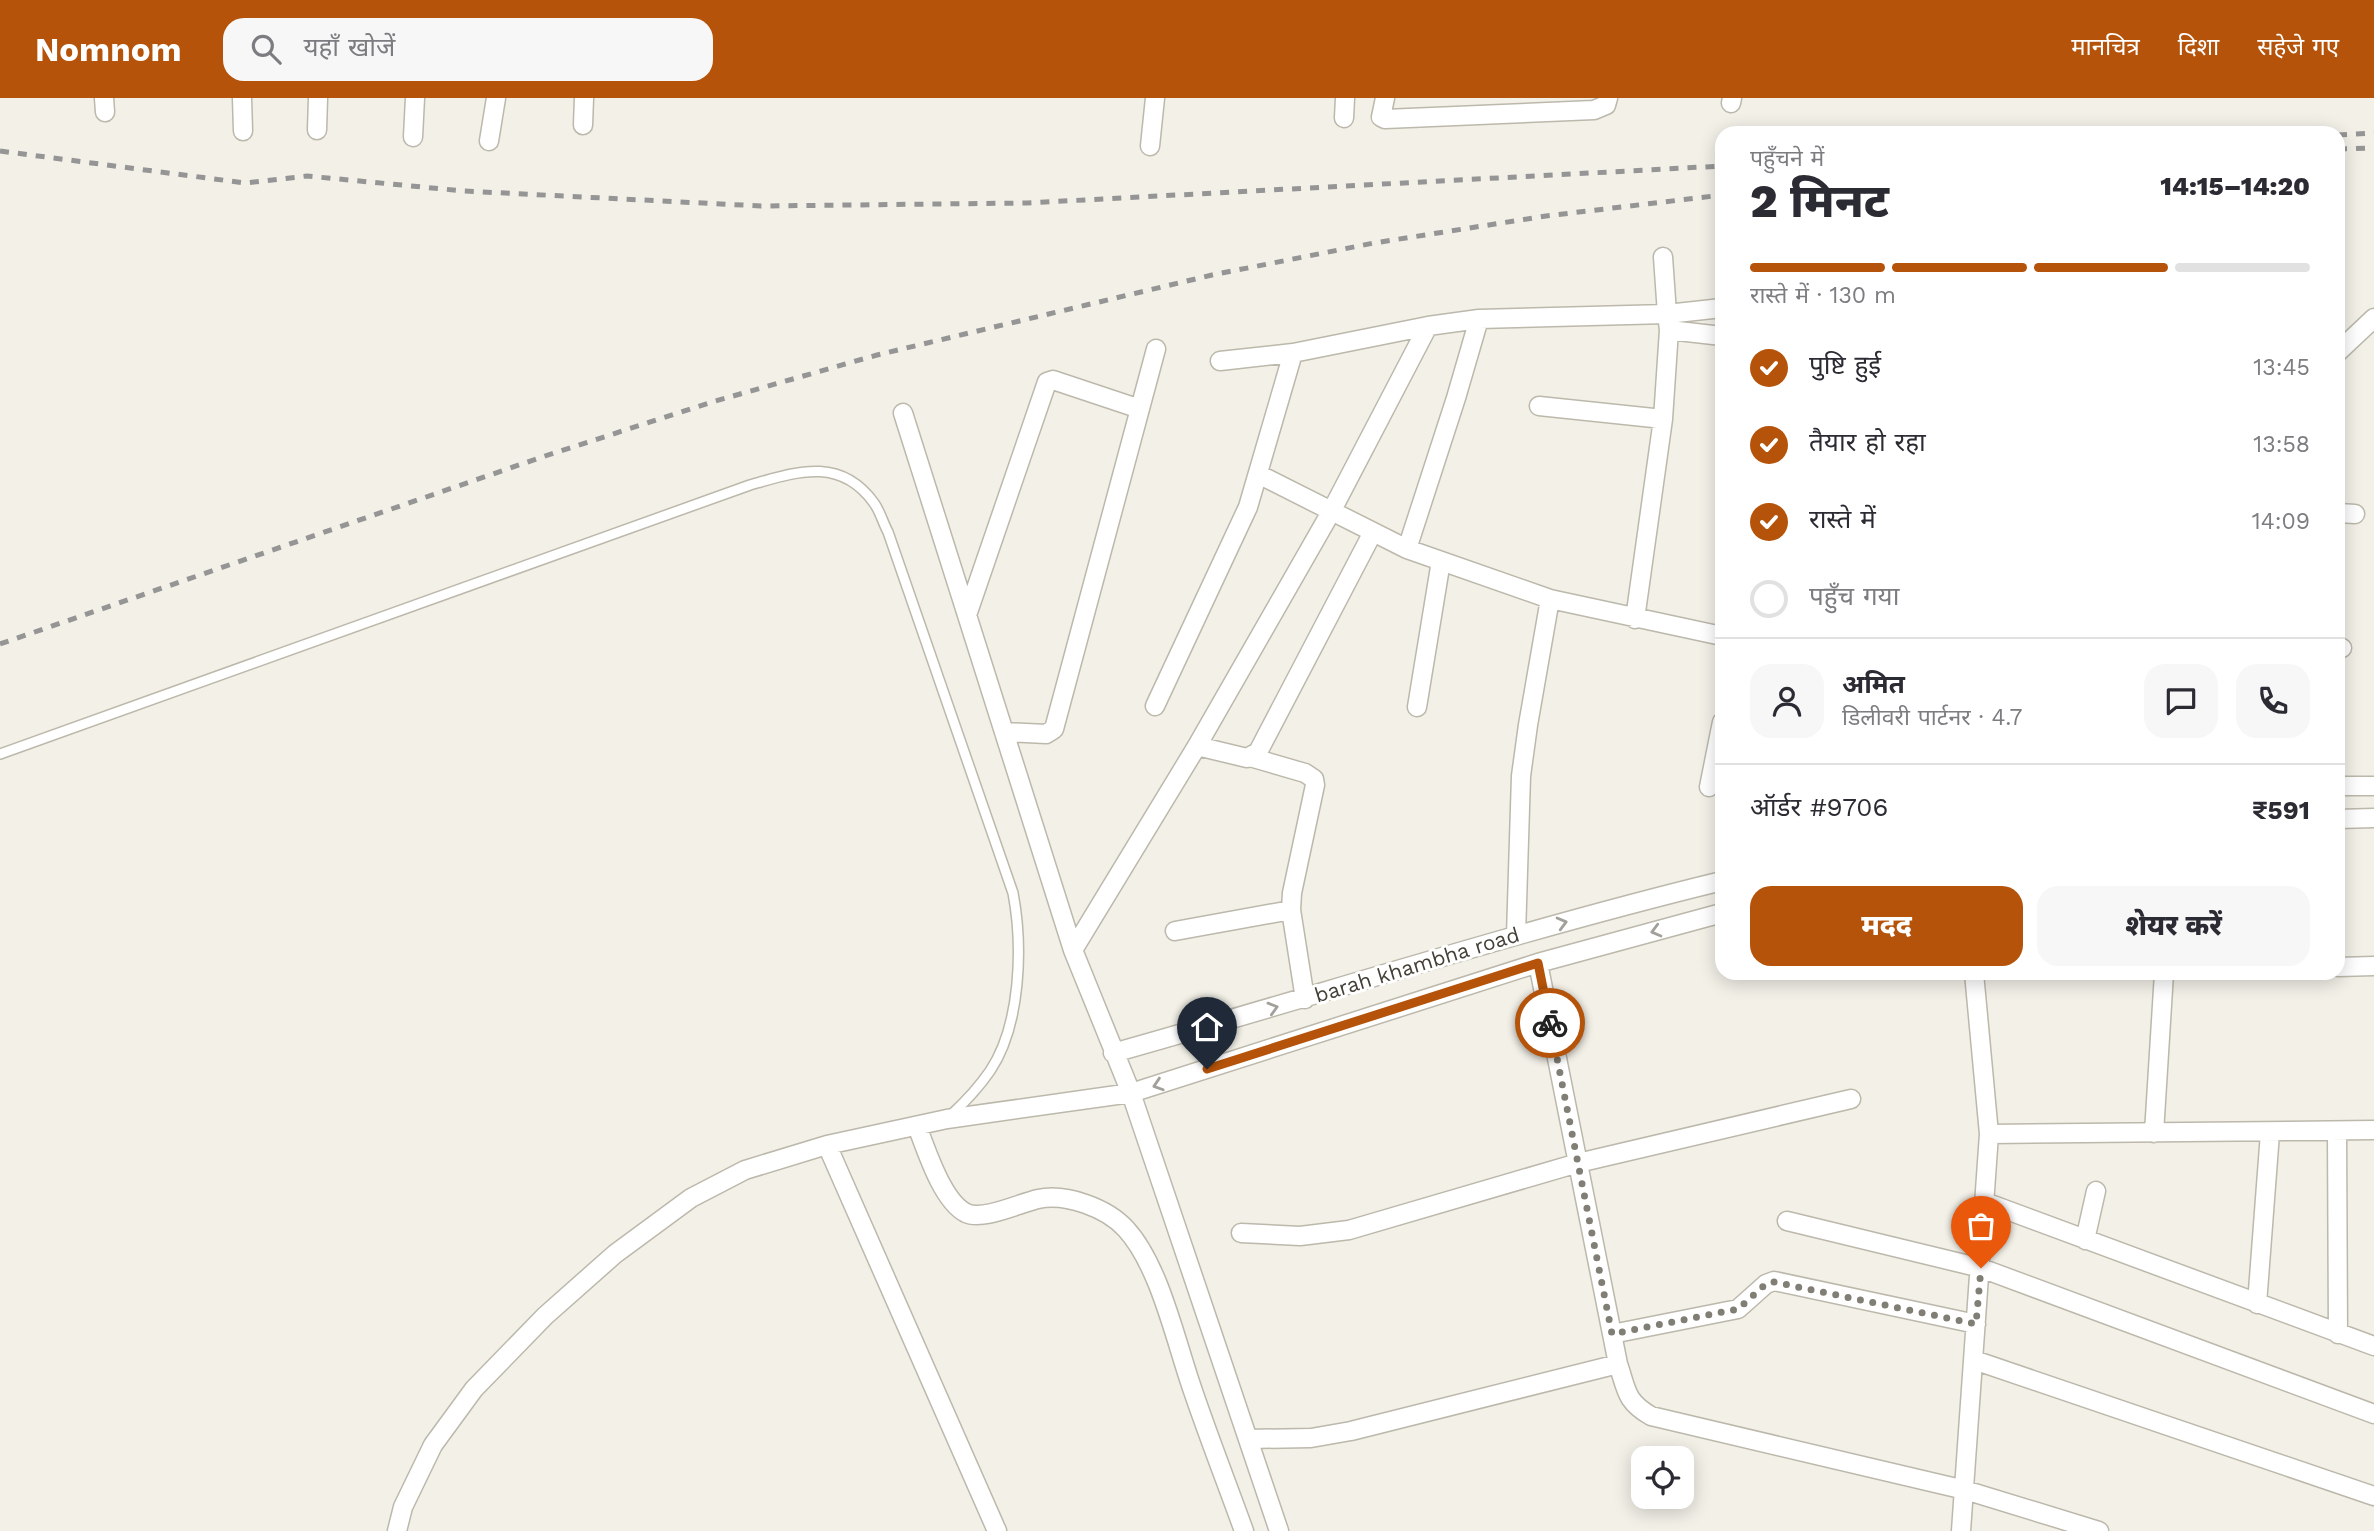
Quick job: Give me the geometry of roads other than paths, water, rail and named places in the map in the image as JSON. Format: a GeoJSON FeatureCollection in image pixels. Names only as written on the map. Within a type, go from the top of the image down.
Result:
{"type":"FeatureCollection","features":[{"type":"Feature","properties":{"kind":"street"},"geometry":{"type":"LineString","coordinates":[[242,98],[243,131]]}},
{"type":"Feature","properties":{"kind":"street"},"geometry":{"type":"LineString","coordinates":[[317,130],[318,98]]}},
{"type":"Feature","properties":{"kind":"street"},"geometry":{"type":"LineString","coordinates":[[413,137],[415,98]]}},
{"type":"Feature","properties":{"kind":"street"},"geometry":{"type":"LineString","coordinates":[[489,141],[496,98]]}},
{"type":"Feature","properties":{"kind":"street"},"geometry":{"type":"LineString","coordinates":[[583,125],[584,98]]}},
{"type":"Feature","properties":{"kind":"street"},"geometry":{"type":"LineString","coordinates":[[1150,146],[1155,98]]}},
{"type":"Feature","properties":{"kind":"street"},"geometry":{"type":"LineString","coordinates":[[1344,118],[1345,98]]}},
{"type":"Feature","properties":{"kind":"street"},"geometry":{"type":"LineString","coordinates":[[1385,98],[1381,112],[1381,117],[1385,119],[1503,106],[1594,110],[1606,105],[1608,98]]}},
{"type":"Feature","properties":{"kind":"street"},"geometry":{"type":"LineString","coordinates":[[1635,618],[1663,419],[1668,322],[1663,257]]}},
{"type":"Feature","properties":{"kind":"street"},"geometry":{"type":"LineString","coordinates":[[1668,322],[1715,310]]}},
{"type":"Feature","properties":{"kind":"street"},"geometry":{"type":"LineString","coordinates":[[1407,549],[1479,318]]}},
{"type":"Feature","properties":{"kind":"street"},"geometry":{"type":"LineString","coordinates":[[1220,361],[1293,354],[1479,318],[1668,322],[1715,334]]}},
{"type":"Feature","properties":{"kind":"street"},"geometry":{"type":"LineString","coordinates":[[2345,345],[2374,318]]}},
{"type":"Feature","properties":{"kind":"street"},"geometry":{"type":"LineString","coordinates":[[1073,950],[1197,746],[1331,512],[1428,326]]}},
{"type":"Feature","properties":{"kind":"street"},"geometry":{"type":"LineString","coordinates":[[1004,732],[1046,734],[1054,729],[1156,349]]}},
{"type":"Feature","properties":{"kind":"street"},"geometry":{"type":"LineString","coordinates":[[1156,706],[1248,507],[1293,354]]}},
{"type":"Feature","properties":{"kind":"street"},"geometry":{"type":"LineString","coordinates":[[967,615],[1047,382],[1053,380],[1140,409]]}},
{"type":"Feature","properties":{"kind":"street"},"geometry":{"type":"LineString","coordinates":[[1539,406],[1663,419]]}},
{"type":"Feature","properties":{"kind":"street"},"geometry":{"type":"LineString","coordinates":[[903,413],[1073,950],[1130,1093],[1279,1531]]}},
{"type":"Feature","properties":{"kind":"street"},"geometry":{"type":"LineString","coordinates":[[1258,474],[1407,549],[1550,600],[1715,635]]}},
{"type":"Feature","properties":{"kind":"street"},"geometry":{"type":"LineString","coordinates":[[1250,757],[1258,752],[1373,532]]}},
{"type":"Feature","properties":{"kind":"street"},"geometry":{"type":"LineString","coordinates":[[1417,707],[1441,561]]}},
{"type":"Feature","properties":{"kind":"street"},"geometry":{"type":"LineString","coordinates":[[1516,935],[1521,776],[1550,600]]}},
{"type":"Feature","properties":{"kind":"street"},"geometry":{"type":"LineString","coordinates":[[1197,746],[1250,757],[1305,773],[1314,779],[1291,910],[1305,999]]}},
{"type":"Feature","properties":{"kind":"street"},"geometry":{"type":"LineString","coordinates":[[1709,787],[1715,757]]}},
{"type":"Feature","properties":{"kind":"street"},"geometry":{"type":"LineString","coordinates":[[2345,786],[2374,786]]}},
{"type":"Feature","properties":{"kind":"street"},"geometry":{"type":"LineString","coordinates":[[2345,819],[2374,818]]}},
{"type":"Feature","properties":{"kind":"street","name":"barah khambha road"},"geometry":{"type":"LineString","coordinates":[[1113,1053],[1305,999],[1516,935],[1715,883]]}},
{"type":"Feature","properties":{"kind":"street"},"geometry":{"type":"LineString","coordinates":[[1175,932],[1291,910]]}},
{"type":"Feature","properties":{"kind":"street","name":"barah khambha road"},"geometry":{"type":"LineString","coordinates":[[397,1531],[403,1507],[433,1445],[474,1389],[545,1316],[615,1254],[691,1198],[745,1170],[827,1145],[947,1119],[1130,1093],[1538,963],[1715,915]]}},
{"type":"Feature","properties":{"kind":"street"},"geometry":{"type":"LineString","coordinates":[[1538,963],[1618,1364],[1628,1395],[1636,1407],[1651,1416],[1966,1483],[2099,1531]]}},
{"type":"Feature","properties":{"kind":"street"},"geometry":{"type":"LineString","coordinates":[[2345,967],[2374,966]]}},
{"type":"Feature","properties":{"kind":"street"},"geometry":{"type":"LineString","coordinates":[[1961,1531],[1989,1134],[1975,980]]}},
{"type":"Feature","properties":{"kind":"street"},"geometry":{"type":"LineString","coordinates":[[2154,1133],[2164,980]]}},
{"type":"Feature","properties":{"kind":"street"},"geometry":{"type":"LineString","coordinates":[[1241,1233],[1300,1236],[1349,1230],[1578,1163],[1851,1098]]}},
{"type":"Feature","properties":{"kind":"street"},"geometry":{"type":"LineString","coordinates":[[917,1126],[933,1168],[957,1206],[967,1213],[977,1215],[1041,1198],[1053,1198],[1097,1209],[1125,1228],[1147,1260],[1157,1283],[1193,1392],[1244,1531]]}},
{"type":"Feature","properties":{"kind":"street"},"geometry":{"type":"LineString","coordinates":[[1989,1134],[2374,1130]]}},
{"type":"Feature","properties":{"kind":"street"},"geometry":{"type":"LineString","coordinates":[[2337,1132],[2338,1334]]}},
{"type":"Feature","properties":{"kind":"street"},"geometry":{"type":"LineString","coordinates":[[2257,1304],[2270,1133]]}},
{"type":"Feature","properties":{"kind":"street"},"geometry":{"type":"LineString","coordinates":[[827,1145],[998,1531]]}},
{"type":"Feature","properties":{"kind":"street"},"geometry":{"type":"LineString","coordinates":[[2085,1240],[2096,1191]]}},
{"type":"Feature","properties":{"kind":"street"},"geometry":{"type":"LineString","coordinates":[[1984,1202],[2374,1346]]}},
{"type":"Feature","properties":{"kind":"street"},"geometry":{"type":"LineString","coordinates":[[1787,1221],[1981,1268],[2374,1414]]}},
{"type":"Feature","properties":{"kind":"street"},"geometry":{"type":"LineString","coordinates":[[1612,1334],[1738,1309],[1766,1284],[1774,1282],[1976,1324]]}},
{"type":"Feature","properties":{"kind":"street"},"geometry":{"type":"LineString","coordinates":[[1974,1360],[2374,1496]]}},
{"type":"Feature","properties":{"kind":"street"},"geometry":{"type":"LineString","coordinates":[[1248,1439],[1311,1438],[1351,1431],[1618,1364]]}},
{"type":"Feature","properties":{"kind":"lane"},"geometry":{"type":"LineString","coordinates":[[0,754],[750,485],[800,471],[822,470],[841,476],[860,487],[875,504],[888,532],[1013,893],[1018,921],[1019,954],[1012,1022],[992,1069],[947,1119]]}},
{"type":"Feature","properties":{"kind":"railway"},"geometry":{"type":"LineString","coordinates":[[2345,135],[2374,133]]}},
{"type":"Feature","properties":{"kind":"railway"},"geometry":{"type":"LineString","coordinates":[[2345,149],[2374,148]]}},
{"type":"Feature","properties":{"kind":"railway"},"geometry":{"type":"LineString","coordinates":[[0,151],[245,183],[307,176],[464,191],[761,206],[1027,203],[1715,166]]}},
{"type":"Feature","properties":{"kind":"railway"},"geometry":{"type":"LineString","coordinates":[[0,644],[545,456],[712,402],[877,355],[1212,275],[1374,243],[1546,216],[1715,196]]}}]}
